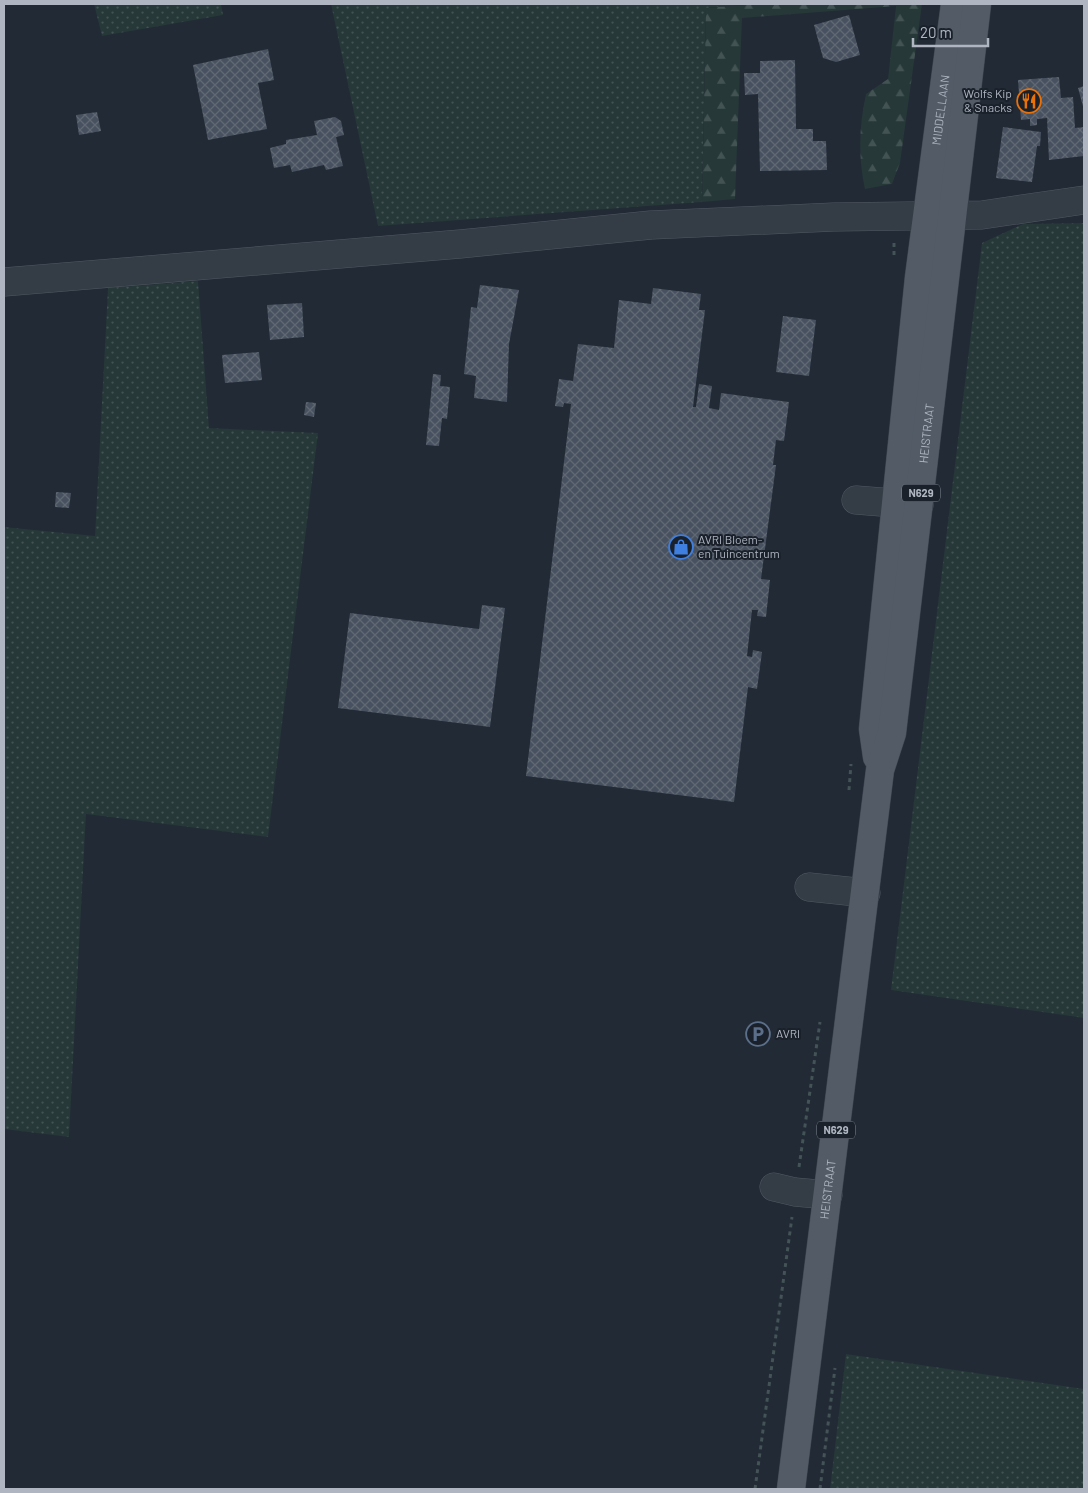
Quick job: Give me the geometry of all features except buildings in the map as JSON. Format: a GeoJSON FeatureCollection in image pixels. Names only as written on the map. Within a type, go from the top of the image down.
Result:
{"type":"FeatureCollection","features":[{"type":"Feature","properties":{"kind":"main road","name":"MIDDELLAAN"},"geometry":{"type":"LineString","coordinates":[[940,215],[955,4]]}},
{"type":"Feature","properties":{"kind":"main road","name":"MIDDELLAAN"},"geometry":{"type":"LineString","coordinates":[[940,215],[978,4]]}},
{"type":"Feature","properties":{"kind":"main road","name":"HEISTRAAT"},"geometry":{"type":"LineString","coordinates":[[791,1489],[880,770],[892,734],[907,504],[940,215]]}},
{"type":"Feature","properties":{"kind":"street"},"geometry":{"type":"LineString","coordinates":[[4,282],[451,245],[651,225],[834,217],[1002,213],[1084,200]]}},
{"type":"Feature","properties":{"kind":"street"},"geometry":{"type":"LineString","coordinates":[[856,500],[907,504]]}},
{"type":"Feature","properties":{"kind":"street"},"geometry":{"type":"LineString","coordinates":[[809,887],[866,893]]}},
{"type":"Feature","properties":{"kind":"street"},"geometry":{"type":"LineString","coordinates":[[774,1187],[796,1192],[828,1195]]}},
{"type":"Feature","properties":{"kind":"green space"},"geometry":{"type":"Polygon","coordinates":[[[94,4],[221,4],[223,15],[102,36],[94,4]]]}},
{"type":"Feature","properties":{"kind":"green space"},"geometry":{"type":"Polygon","coordinates":[[[331,4],[759,4],[706,8],[702,202],[378,226],[331,4]]]}},
{"type":"Feature","properties":{"kind":"green space"},"geometry":{"type":"Polygon","coordinates":[[[759,4],[922,4],[900,163],[892,184],[865,189],[860,142],[866,94],[888,79],[896,6],[742,18],[735,199],[702,202],[706,8],[759,4]]]}},
{"type":"Feature","properties":{"kind":"green space"},"geometry":{"type":"Polygon","coordinates":[[[1084,223],[1084,1018],[891,990],[982,243],[1023,224],[1084,223]]]}},
{"type":"Feature","properties":{"kind":"green space"},"geometry":{"type":"Polygon","coordinates":[[[198,281],[209,428],[318,433],[268,837],[86,814],[69,1137],[4,1129],[4,527],[95,536],[108,288],[198,281]]]}},
{"type":"Feature","properties":{"kind":"green space"},"geometry":{"type":"Polygon","coordinates":[[[846,1354],[1084,1389],[1084,1489],[830,1489],[846,1354]]]}},
{"type":"Feature","properties":{"kind":"place","name":"Wolfs Kip & Snacks"},"geometry":{"type":"Point","coordinates":[1029,101]}},
{"type":"Feature","properties":{"kind":"place","name":"AVRI Bloem- en Tuincentrum"},"geometry":{"type":"Point","coordinates":[681,547]}},
{"type":"Feature","properties":{"kind":"place","name":"AVRI"},"geometry":{"type":"Point","coordinates":[758,1034]}}]}
